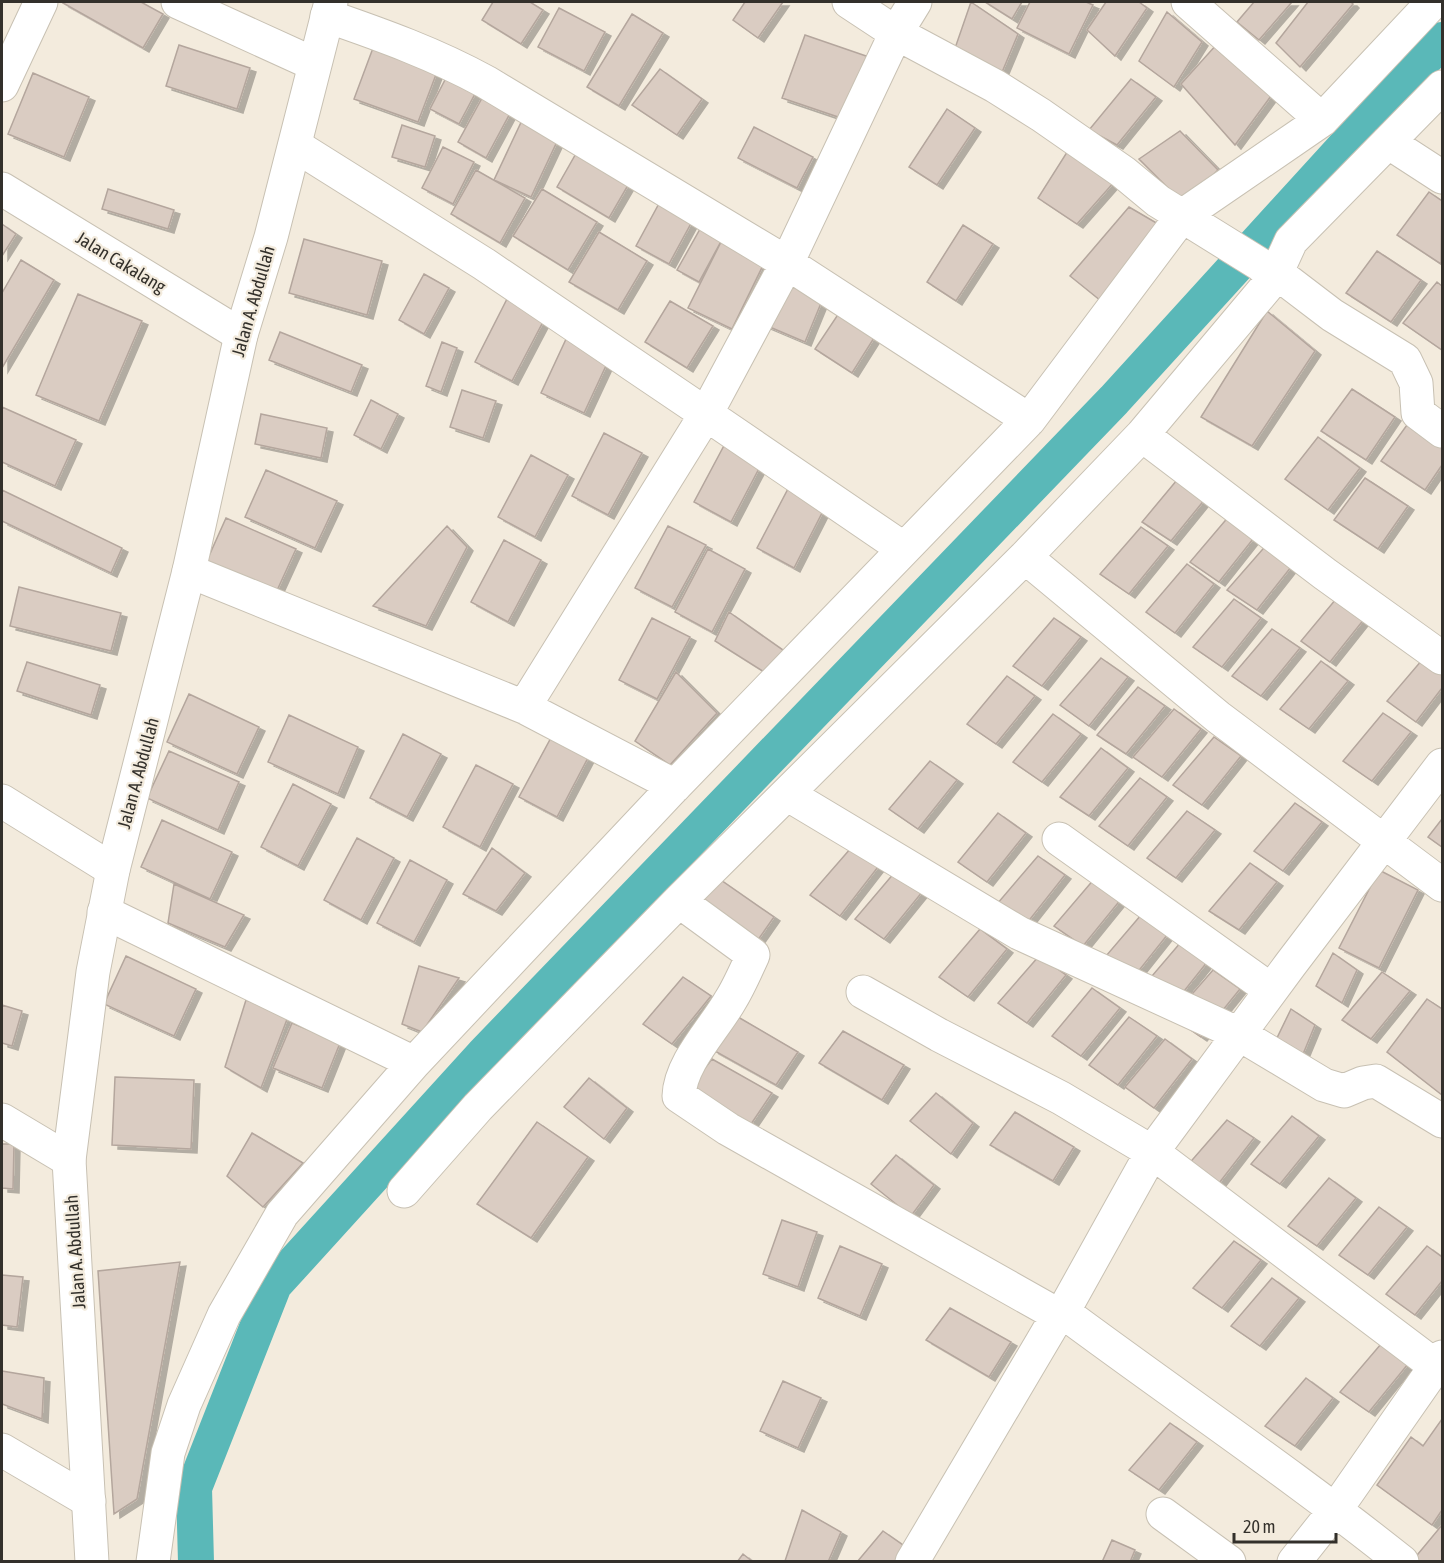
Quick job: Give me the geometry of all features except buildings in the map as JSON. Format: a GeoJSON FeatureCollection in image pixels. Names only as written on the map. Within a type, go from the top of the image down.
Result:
{"type":"FeatureCollection","features":[{"type":"Feature","properties":{"kind":"street"},"geometry":{"type":"LineString","coordinates":[[2,84],[42,2]]}},
{"type":"Feature","properties":{"kind":"street"},"geometry":{"type":"LineString","coordinates":[[178,2],[314,64]]}},
{"type":"Feature","properties":{"kind":"street"},"geometry":{"type":"LineString","coordinates":[[849,2],[896,33],[994,86],[1041,115],[1123,172],[1158,201],[1191,220],[1332,315],[1405,360],[1416,383],[1418,413],[1443,431]]}},
{"type":"Feature","properties":{"kind":"street"},"geometry":{"type":"LineString","coordinates":[[524,707],[706,414],[787,263],[896,33],[915,2]]}},
{"type":"Feature","properties":{"kind":"street"},"geometry":{"type":"LineString","coordinates":[[1188,2],[1322,120]]}},
{"type":"Feature","properties":{"kind":"street"},"geometry":{"type":"LineString","coordinates":[[153,1562],[168,1453],[184,1405],[224,1315],[282,1214],[414,1063],[675,786],[1029,420],[1191,220],[1322,120],[1433,2]]}},
{"type":"Feature","properties":{"kind":"street"},"geometry":{"type":"LineString","coordinates":[[329,9],[446,60],[675,194],[787,263],[1029,420]]}},
{"type":"Feature","properties":{"kind":"street","name":"Jalan A. Abdullah"},"geometry":{"type":"LineString","coordinates":[[92,1562],[69,1160],[89,995],[113,870],[189,572],[241,335],[296,146],[329,9]]}},
{"type":"Feature","properties":{"kind":"street"},"geometry":{"type":"LineString","coordinates":[[404,1191],[478,1107],[679,901],[1026,557],[1142,435],[1271,272],[1291,241],[1443,87]]}},
{"type":"Feature","properties":{"kind":"street"},"geometry":{"type":"LineString","coordinates":[[1388,142],[1443,177]]}},
{"type":"Feature","properties":{"kind":"street"},"geometry":{"type":"LineString","coordinates":[[296,146],[474,258],[904,549]]}},
{"type":"Feature","properties":{"kind":"street","name":"Jalan Cakalang"},"geometry":{"type":"LineString","coordinates":[[2,189],[241,335]]}},
{"type":"Feature","properties":{"kind":"street"},"geometry":{"type":"LineString","coordinates":[[1142,435],[1325,574],[1443,658]]}},
{"type":"Feature","properties":{"kind":"street"},"geometry":{"type":"LineString","coordinates":[[1026,557],[1218,717],[1443,885]]}},
{"type":"Feature","properties":{"kind":"street"},"geometry":{"type":"LineString","coordinates":[[189,572],[524,707],[675,786]]}},
{"type":"Feature","properties":{"kind":"street"},"geometry":{"type":"LineString","coordinates":[[912,1562],[1061,1313],[1152,1152],[1271,990],[1443,765]]}},
{"type":"Feature","properties":{"kind":"street"},"geometry":{"type":"LineString","coordinates":[[787,794],[1019,933],[1239,1034],[1324,1085],[1344,1091],[1363,1083],[1376,1081],[1443,1121]]}},
{"type":"Feature","properties":{"kind":"street"},"geometry":{"type":"LineString","coordinates":[[2,801],[113,870]]}},
{"type":"Feature","properties":{"kind":"street"},"geometry":{"type":"LineString","coordinates":[[1059,839],[1271,990]]}},
{"type":"Feature","properties":{"kind":"street"},"geometry":{"type":"LineString","coordinates":[[679,901],[753,955],[731,1000],[687,1066],[679,1084],[679,1096],[728,1129],[1061,1313],[1336,1509],[1402,1562]]}},
{"type":"Feature","properties":{"kind":"street"},"geometry":{"type":"LineString","coordinates":[[104,912],[414,1063]]}},
{"type":"Feature","properties":{"kind":"street"},"geometry":{"type":"LineString","coordinates":[[863,992],[939,1035],[1061,1098],[1152,1152],[1441,1365],[1336,1509],[1294,1562]]}},
{"type":"Feature","properties":{"kind":"street"},"geometry":{"type":"LineString","coordinates":[[2,1120],[69,1160]]}},
{"type":"Feature","properties":{"kind":"street"},"geometry":{"type":"LineString","coordinates":[[2,1450],[89,1501]]}},
{"type":"Feature","properties":{"kind":"street"},"geometry":{"type":"LineString","coordinates":[[1163,1514],[1229,1562]]}},
{"type":"Feature","properties":{"kind":"waterway"},"geometry":{"type":"LineString","coordinates":[[196,1562],[194,1488],[274,1285],[483,1055],[1114,400],[1442,40]]}}]}
